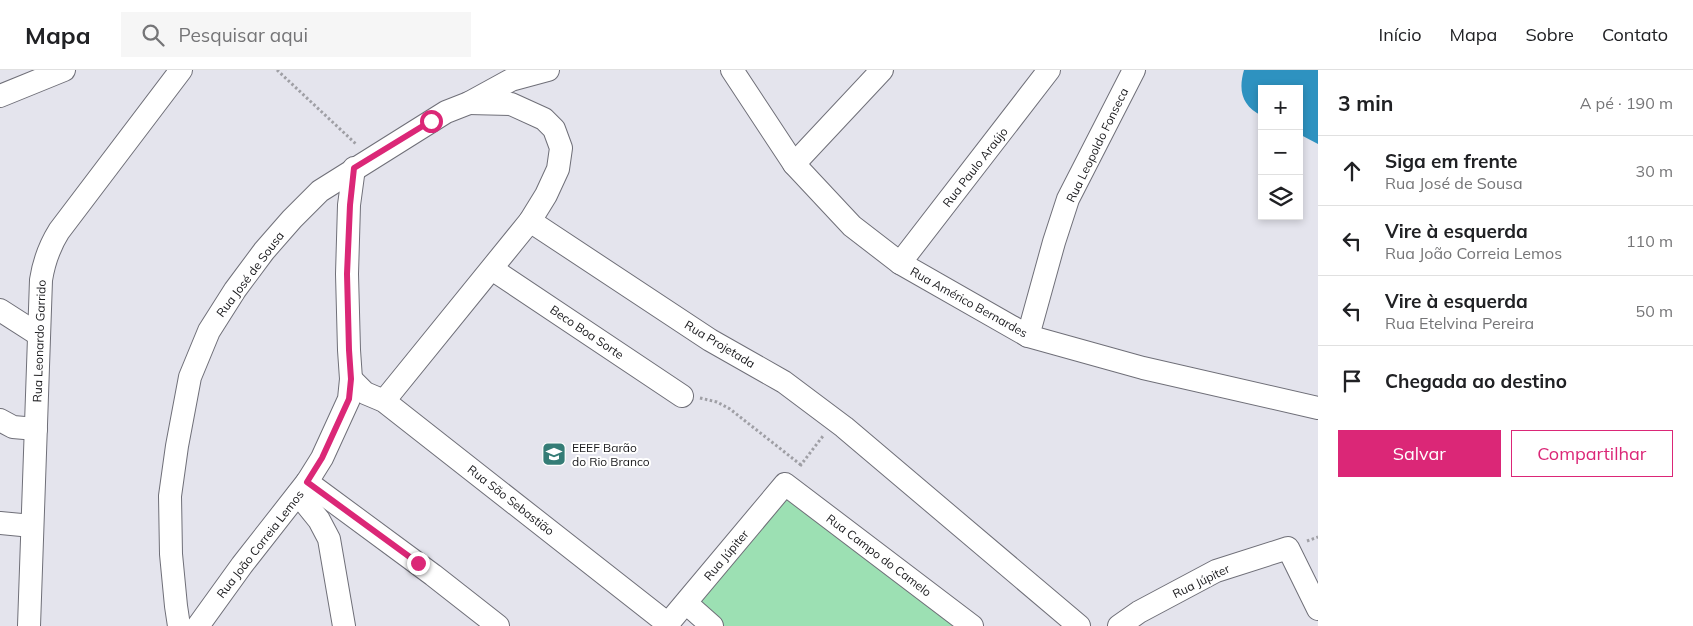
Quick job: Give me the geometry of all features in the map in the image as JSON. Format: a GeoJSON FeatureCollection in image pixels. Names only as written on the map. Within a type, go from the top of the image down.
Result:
{"type":"FeatureCollection","features":[{"type":"Feature","properties":{"kind":"street"},"geometry":{"type":"LineString","coordinates":[[0,96],[64,70]]}},
{"type":"Feature","properties":{"kind":"street","name":"Rua Leonardo Garrido"},"geometry":{"type":"LineString","coordinates":[[29,626],[41,280],[47,253],[52,242],[181,70]]}},
{"type":"Feature","properties":{"kind":"street","name":"Rua José de Sousa"},"geometry":{"type":"LineString","coordinates":[[180,626],[176,606],[170,496],[177,446],[190,377],[209,331],[235,290],[264,251],[320,191],[446,112],[469,103],[511,80],[548,70]]}},
{"type":"Feature","properties":{"kind":"street","name":"Rua Américo Bernardes"},"geometry":{"type":"LineString","coordinates":[[732,70],[794,164],[852,226],[900,263],[1028,336],[1143,368],[1318,408]]}},
{"type":"Feature","properties":{"kind":"street"},"geometry":{"type":"LineString","coordinates":[[794,164],[882,70]]}},
{"type":"Feature","properties":{"kind":"street","name":"Rua Paulo Araújo"},"geometry":{"type":"LineString","coordinates":[[900,263],[1049,70]]}},
{"type":"Feature","properties":{"kind":"street","name":"Rua Leopoldo Fonseca"},"geometry":{"type":"LineString","coordinates":[[1028,336],[1068,199],[1134,70]]}},
{"type":"Feature","properties":{"kind":"street","name":"Rua José de Sousa"},"geometry":{"type":"LineString","coordinates":[[469,103],[511,104],[544,119],[554,129],[560,148],[558,169],[546,195],[530,221]]}},
{"type":"Feature","properties":{"kind":"street","name":"Rua João Correia Lemos"},"geometry":{"type":"LineString","coordinates":[[198,626],[242,565],[303,488],[322,458],[349,399],[351,379],[347,274],[350,205],[363,163]]}},
{"type":"Feature","properties":{"kind":"street"},"geometry":{"type":"LineString","coordinates":[[384,401],[530,221]]}},
{"type":"Feature","properties":{"kind":"street","name":"Rua Projetada"},"geometry":{"type":"LineString","coordinates":[[530,221],[710,340],[784,382],[835,420],[1079,626]]}},
{"type":"Feature","properties":{"kind":"street","name":"Beco Boa Sorte"},"geometry":{"type":"LineString","coordinates":[[492,269],[682,396]]}},
{"type":"Feature","properties":{"kind":"street"},"geometry":{"type":"LineString","coordinates":[[0,310],[39,335]]}},
{"type":"Feature","properties":{"kind":"street","name":"Rua São Sebastião"},"geometry":{"type":"LineString","coordinates":[[351,379],[365,393],[384,401],[667,625]]}},
{"type":"Feature","properties":{"kind":"street"},"geometry":{"type":"LineString","coordinates":[[0,420],[13,427],[36,430]]}},
{"type":"Feature","properties":{"kind":"street","name":"Rua Júpiter"},"geometry":{"type":"LineString","coordinates":[[667,625],[785,484]]}},
{"type":"Feature","properties":{"kind":"street","name":"Rua Campo do Camelo"},"geometry":{"type":"LineString","coordinates":[[785,484],[972,626]]}},
{"type":"Feature","properties":{"kind":"street"},"geometry":{"type":"LineString","coordinates":[[303,488],[329,539],[344,626]]}},
{"type":"Feature","properties":{"kind":"street"},"geometry":{"type":"LineString","coordinates":[[303,488],[433,575],[498,626]]}},
{"type":"Feature","properties":{"kind":"street"},"geometry":{"type":"LineString","coordinates":[[0,523],[32,526]]}},
{"type":"Feature","properties":{"kind":"street","name":"Rua Júpiter"},"geometry":{"type":"LineString","coordinates":[[1119,626],[1139,612],[1216,571],[1288,548],[1318,609]]}},
{"type":"Feature","properties":{"kind":"street"},"geometry":{"type":"LineString","coordinates":[[686,603],[712,626]]}},
{"type":"Feature","properties":{"kind":"path"},"geometry":{"type":"LineString","coordinates":[[277,70],[363,163]]}},
{"type":"Feature","properties":{"kind":"path"},"geometry":{"type":"LineString","coordinates":[[682,396],[712,401],[730,408],[801,465]]}},
{"type":"Feature","properties":{"kind":"path"},"geometry":{"type":"LineString","coordinates":[[785,484],[835,420]]}},
{"type":"Feature","properties":{"kind":"green space"},"geometry":{"type":"Polygon","coordinates":[[[784,497],[957,626],[721,626],[695,605],[784,497]]]}},
{"type":"Feature","properties":{"kind":"water"},"geometry":{"type":"Polygon","coordinates":[[[1244,70],[1318,70],[1318,144],[1303,136],[1303,85],[1258,85],[1258,114],[1250,108],[1243,97],[1242,78],[1244,70]]]}},
{"type":"Feature","properties":{"kind":"place","name":"EEEF Barão do Rio Branco"},"geometry":{"type":"Point","coordinates":[554,454]}},
{"type":"Feature","properties":{"kind":"route"},"geometry":{"type":"LineString","coordinates":[[418,563],[307,482],[322,458],[349,399],[351,379],[347,274],[350,205],[354,168],[431,121]]}}]}
